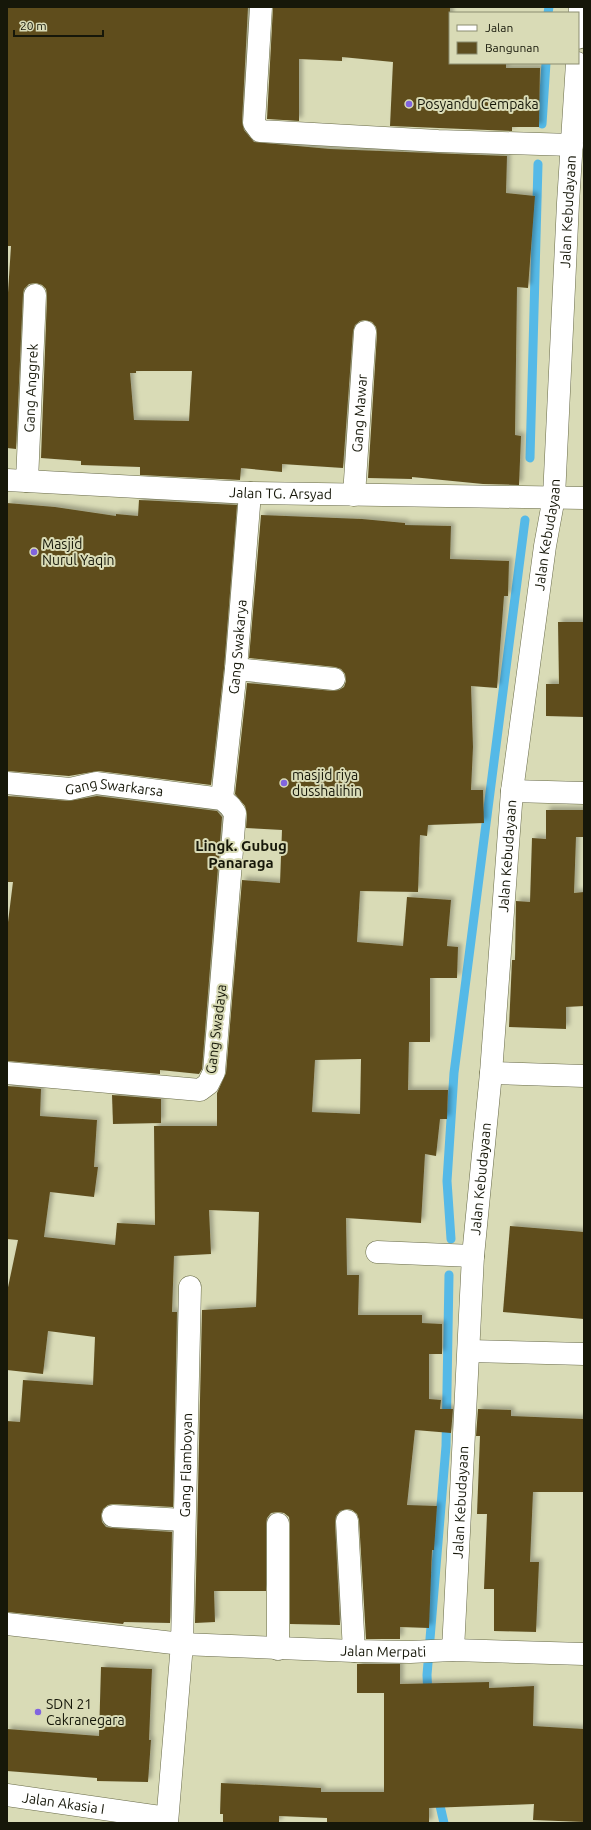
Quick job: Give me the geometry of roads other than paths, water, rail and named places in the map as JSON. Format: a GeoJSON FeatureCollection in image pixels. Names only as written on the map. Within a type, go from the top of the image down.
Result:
{"type":"FeatureCollection","features":[{"type":"Feature","properties":{"kind":"street"},"geometry":{"type":"LineString","coordinates":[[261,7],[254,123],[260,131],[427,141],[572,145]]}},
{"type":"Feature","properties":{"kind":"street"},"geometry":{"type":"LineString","coordinates":[[579,22],[580,7]]}},
{"type":"Feature","properties":{"kind":"street","name":"Jalan Kebudayaan"},"geometry":{"type":"LineString","coordinates":[[447,1651],[469,1351],[473,1256],[491,1073],[512,791],[545,546],[554,497],[576,203],[572,145],[577,64]]}},
{"type":"Feature","properties":{"kind":"street","name":"Gang Anggrek"},"geometry":{"type":"LineString","coordinates":[[17,480],[35,295]]}},
{"type":"Feature","properties":{"kind":"street","name":"Gang Mawar"},"geometry":{"type":"LineString","coordinates":[[354,495],[365,332]]}},
{"type":"Feature","properties":{"kind":"street","name":"Jalan TG. Arsyad"},"geometry":{"type":"LineString","coordinates":[[17,480],[250,493],[584,498]]}},
{"type":"Feature","properties":{"kind":"street","name":"Gang Swakarya"},"geometry":{"type":"LineString","coordinates":[[222,799],[236,669],[250,493]]}},
{"type":"Feature","properties":{"kind":"street"},"geometry":{"type":"LineString","coordinates":[[236,669],[334,679]]}},
{"type":"Feature","properties":{"kind":"street","name":"Gang Swarkarsa"},"geometry":{"type":"LineString","coordinates":[[7,783],[70,789],[96,783],[222,799]]}},
{"type":"Feature","properties":{"kind":"street"},"geometry":{"type":"LineString","coordinates":[[512,791],[584,794]]}},
{"type":"Feature","properties":{"kind":"street","name":"Gang Swadaya"},"geometry":{"type":"LineString","coordinates":[[7,1073],[200,1090],[208,1084],[214,1072],[235,813],[222,799]]}},
{"type":"Feature","properties":{"kind":"street"},"geometry":{"type":"LineString","coordinates":[[491,1073],[584,1076]]}},
{"type":"Feature","properties":{"kind":"street"},"geometry":{"type":"LineString","coordinates":[[377,1252],[473,1256]]}},
{"type":"Feature","properties":{"kind":"street","name":"Gang Flamboyan"},"geometry":{"type":"LineString","coordinates":[[182,1644],[190,1287]]}},
{"type":"Feature","properties":{"kind":"street"},"geometry":{"type":"LineString","coordinates":[[469,1351],[584,1354]]}},
{"type":"Feature","properties":{"kind":"street"},"geometry":{"type":"LineString","coordinates":[[113,1516],[184,1520]]}},
{"type":"Feature","properties":{"kind":"street"},"geometry":{"type":"LineString","coordinates":[[347,1521],[354,1652]]}},
{"type":"Feature","properties":{"kind":"street"},"geometry":{"type":"LineString","coordinates":[[278,1524],[278,1649]]}},
{"type":"Feature","properties":{"kind":"street","name":"Jalan Merpati"},"geometry":{"type":"LineString","coordinates":[[7,1624],[182,1644],[278,1649],[354,1652],[447,1651],[584,1654]]}},
{"type":"Feature","properties":{"kind":"street"},"geometry":{"type":"LineString","coordinates":[[167,1821],[182,1644]]}},
{"type":"Feature","properties":{"kind":"street","name":"Jalan Akasia I"},"geometry":{"type":"LineString","coordinates":[[7,1794],[167,1821]]}},
{"type":"Feature","properties":{"kind":"waterway"},"geometry":{"type":"LineString","coordinates":[[548,12],[549,7]]}},
{"type":"Feature","properties":{"kind":"waterway"},"geometry":{"type":"LineString","coordinates":[[542,124],[546,64]]}},
{"type":"Feature","properties":{"kind":"waterway"},"geometry":{"type":"LineString","coordinates":[[530,458],[538,164]]}},
{"type":"Feature","properties":{"kind":"waterway"},"geometry":{"type":"LineString","coordinates":[[451,1239],[447,1181],[454,1073],[525,520]]}},
{"type":"Feature","properties":{"kind":"waterway"},"geometry":{"type":"LineString","coordinates":[[428,1695],[427,1675],[446,1446],[449,1275]]}},
{"type":"Feature","properties":{"kind":"waterway"},"geometry":{"type":"LineString","coordinates":[[438,1797],[444,1823]]}},
{"type":"Feature","properties":{"kind":"place","name":"Posyandu Cempaka"},"geometry":{"type":"Point","coordinates":[409,104]}},
{"type":"Feature","properties":{"kind":"place","name":"Masjid Nurul Yaqin"},"geometry":{"type":"Point","coordinates":[34,552]}},
{"type":"Feature","properties":{"kind":"place","name":"masjid riya dusshalihin"},"geometry":{"type":"Point","coordinates":[284,783]}},
{"type":"Feature","properties":{"kind":"place","name":"SDN 21 Cakranegara"},"geometry":{"type":"Point","coordinates":[38,1712]}},
{"type":"Feature","properties":{"kind":"district","name":"Lingk. Gubug Panaraga"},"geometry":{"type":"Point","coordinates":[241,854]}}]}
